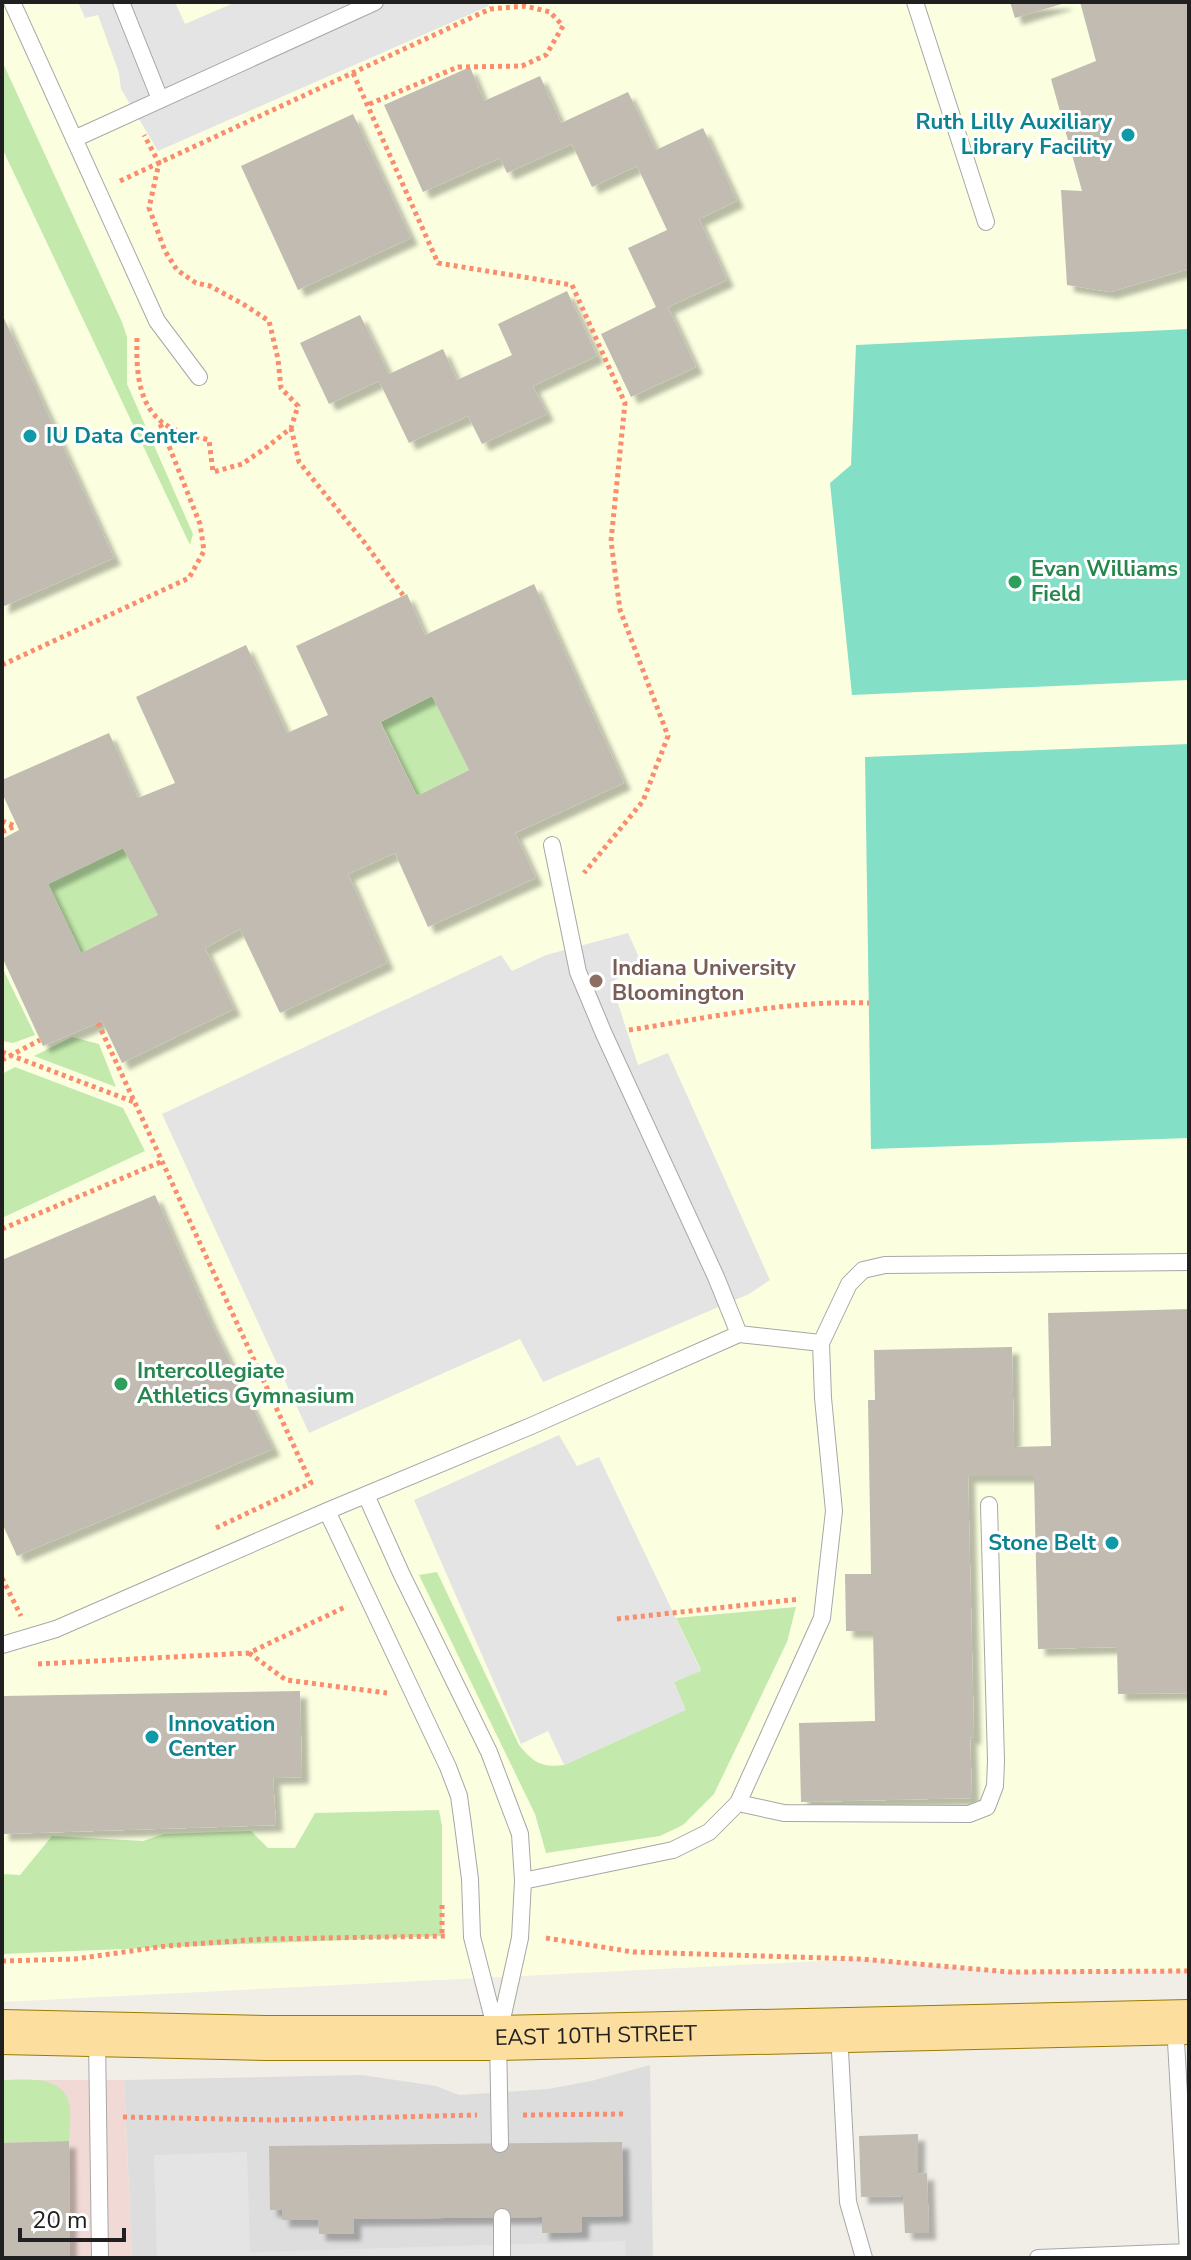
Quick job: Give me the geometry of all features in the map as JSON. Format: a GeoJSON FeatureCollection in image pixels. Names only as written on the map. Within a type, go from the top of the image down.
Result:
{"type":"FeatureCollection","features":[{"type":"Feature","properties":{"kind":"main road","name":"EAST 10TH STREET"},"geometry":{"type":"LineString","coordinates":[[2,2032],[266,2038],[498,2038],[1182,2022]]}},
{"type":"Feature","properties":{"kind":"lane"},"geometry":{"type":"LineString","coordinates":[[12,2],[157,321],[199,377]]}},
{"type":"Feature","properties":{"kind":"lane"},"geometry":{"type":"LineString","coordinates":[[121,2],[160,99]]}},
{"type":"Feature","properties":{"kind":"lane"},"geometry":{"type":"LineString","coordinates":[[74,139],[375,2]]}},
{"type":"Feature","properties":{"kind":"lane"},"geometry":{"type":"LineString","coordinates":[[915,2],[986,222]]}},
{"type":"Feature","properties":{"kind":"lane"},"geometry":{"type":"LineString","coordinates":[[552,845],[578,972],[739,1334]]}},
{"type":"Feature","properties":{"kind":"lane"},"geometry":{"type":"LineString","coordinates":[[523,1881],[673,1850],[709,1832],[738,1803],[822,1618],[834,1511],[821,1343],[849,1284],[863,1270],[885,1265],[1189,1262]]}},
{"type":"Feature","properties":{"kind":"lane"},"geometry":{"type":"LineString","coordinates":[[2,1645],[56,1629],[739,1334],[821,1343]]}},
{"type":"Feature","properties":{"kind":"lane"},"geometry":{"type":"LineString","coordinates":[[366,1495],[489,1752],[520,1834],[523,1881],[520,1938],[498,2038]]}},
{"type":"Feature","properties":{"kind":"lane"},"geometry":{"type":"LineString","coordinates":[[738,1803],[784,1813],[969,1814],[987,1807],[995,1786],[996,1761],[989,1505]]}},
{"type":"Feature","properties":{"kind":"lane"},"geometry":{"type":"LineString","coordinates":[[327,1511],[459,1796],[470,1879],[472,1937],[498,2038],[500,2144]]}},
{"type":"Feature","properties":{"kind":"lane"},"geometry":{"type":"LineString","coordinates":[[1038,2258],[1188,2252],[1182,2022]]}},
{"type":"Feature","properties":{"kind":"lane"},"geometry":{"type":"LineString","coordinates":[[839,2031],[848,2202],[864,2258]]}},
{"type":"Feature","properties":{"kind":"lane"},"geometry":{"type":"LineString","coordinates":[[97,2035],[100,2258]]}},
{"type":"Feature","properties":{"kind":"lane"},"geometry":{"type":"LineString","coordinates":[[502,2217],[502,2258]]}},
{"type":"Feature","properties":{"kind":"path"},"geometry":{"type":"LineString","coordinates":[[97,191],[490,9],[525,6],[550,12],[563,26],[546,55],[522,66],[458,67],[367,105]]}},
{"type":"Feature","properties":{"kind":"path"},"geometry":{"type":"LineString","coordinates":[[353,73],[438,263],[572,285],[625,403],[611,541],[618,596],[620,610],[668,736],[643,801],[564,898]]}},
{"type":"Feature","properties":{"kind":"path"},"geometry":{"type":"LineString","coordinates":[[2,665],[189,578],[204,551],[200,524],[157,418]]}},
{"type":"Feature","properties":{"kind":"path"},"geometry":{"type":"LineString","coordinates":[[291,428],[299,462],[403,595]]}},
{"type":"Feature","properties":{"kind":"path"},"geometry":{"type":"LineString","coordinates":[[2,821],[15,826],[2,832]]}},
{"type":"Feature","properties":{"kind":"path"},"geometry":{"type":"LineString","coordinates":[[604,1034],[787,1006],[869,1003]]}},
{"type":"Feature","properties":{"kind":"path"},"geometry":{"type":"LineString","coordinates":[[98,1023],[311,1483],[213,1530]]}},
{"type":"Feature","properties":{"kind":"path"},"geometry":{"type":"LineString","coordinates":[[2,1060],[6,1054],[40,1040]]}},
{"type":"Feature","properties":{"kind":"path"},"geometry":{"type":"LineString","coordinates":[[6,1054],[135,1102]]}},
{"type":"Feature","properties":{"kind":"path"},"geometry":{"type":"LineString","coordinates":[[2,1229],[163,1161]]}},
{"type":"Feature","properties":{"kind":"path"},"geometry":{"type":"LineString","coordinates":[[2,1578],[21,1616]]}},
{"type":"Feature","properties":{"kind":"path"},"geometry":{"type":"LineString","coordinates":[[617,1619],[825,1596]]}},
{"type":"Feature","properties":{"kind":"path"},"geometry":{"type":"LineString","coordinates":[[33,1664],[249,1653],[350,1605]]}},
{"type":"Feature","properties":{"kind":"path"},"geometry":{"type":"LineString","coordinates":[[11,1617],[34,1615]]}},
{"type":"Feature","properties":{"kind":"path"},"geometry":{"type":"LineString","coordinates":[[249,1653],[286,1680],[392,1694]]}},
{"type":"Feature","properties":{"kind":"path"},"geometry":{"type":"LineString","coordinates":[[2,1961],[75,1959],[166,1946],[263,1939],[472,1937]]}},
{"type":"Feature","properties":{"kind":"path"},"geometry":{"type":"LineString","coordinates":[[520,1938],[553,1937],[633,1952],[860,1959],[1010,1972],[1189,1971]]}},
{"type":"Feature","properties":{"kind":"path"},"geometry":{"type":"LineString","coordinates":[[98,2116],[230,2120],[626,2114]]}},
{"type":"Feature","properties":{"kind":"shaded area","name":"Indiana University Bloomington"},"geometry":{"type":"Polygon","coordinates":[[[2,2],[1189,2],[1189,1971],[1010,1972],[860,1959],[2,2002],[2,2]]]}},
{"type":"Feature","properties":{"kind":"shaded area"},"geometry":{"type":"Polygon","coordinates":[[[78,2],[175,2],[185,24],[236,2],[487,2],[489,6],[158,151],[121,89],[119,73],[98,15],[85,18],[78,2]]]}},
{"type":"Feature","properties":{"kind":"shaded area"},"geometry":{"type":"Polygon","coordinates":[[[628,933],[643,966],[611,982],[638,1065],[668,1053],[770,1280],[749,1294],[543,1382],[520,1339],[309,1433],[162,1114],[501,955],[512,971],[546,955],[628,933]]]}},
{"type":"Feature","properties":{"kind":"shaded area"},"geometry":{"type":"Polygon","coordinates":[[[559,1435],[577,1466],[599,1457],[701,1671],[674,1682],[686,1710],[564,1765],[548,1731],[521,1744],[414,1500],[559,1435]]]}},
{"type":"Feature","properties":{"kind":"shaded area"},"geometry":{"type":"Polygon","coordinates":[[[650,2065],[653,2258],[132,2258],[124,2080],[362,2075],[436,2086],[459,2095],[548,2089],[650,2065]]]}},
{"type":"Feature","properties":{"kind":"shaded area"},"geometry":{"type":"Polygon","coordinates":[[[2,2080],[124,2080],[132,2258],[2,2258],[2,2080]]]}},
{"type":"Feature","properties":{"kind":"shaded area"},"geometry":{"type":"Polygon","coordinates":[[[247,2152],[250,2252],[625,2241],[626,2258],[157,2258],[154,2155],[247,2152]]]}},
{"type":"Feature","properties":{"kind":"green space"},"geometry":{"type":"Polygon","coordinates":[[[2,61],[122,322],[127,337],[127,384],[193,534],[190,545],[2,148],[2,61]]]}},
{"type":"Feature","properties":{"kind":"green space","name":"Evan Williams Field"},"geometry":{"type":"Polygon","coordinates":[[[1189,329],[1189,680],[852,695],[830,483],[851,465],[856,345],[1189,329]]]}},
{"type":"Feature","properties":{"kind":"green space"},"geometry":{"type":"Polygon","coordinates":[[[432,696],[469,770],[417,796],[381,722],[432,696]]]}},
{"type":"Feature","properties":{"kind":"green space"},"geometry":{"type":"Polygon","coordinates":[[[1189,744],[1189,1138],[871,1149],[865,757],[1189,744]]]}},
{"type":"Feature","properties":{"kind":"green space"},"geometry":{"type":"Polygon","coordinates":[[[123,848],[158,915],[81,953],[48,884],[123,848]]]}},
{"type":"Feature","properties":{"kind":"green space"},"geometry":{"type":"Polygon","coordinates":[[[2,967],[35,1035],[13,1043],[2,1041],[2,967]]]}},
{"type":"Feature","properties":{"kind":"green space"},"geometry":{"type":"Polygon","coordinates":[[[72,1037],[99,1044],[116,1087],[34,1056],[72,1037]]]}},
{"type":"Feature","properties":{"kind":"green space"},"geometry":{"type":"Polygon","coordinates":[[[15,1067],[123,1108],[145,1151],[2,1218],[2,1074],[15,1067]]]}},
{"type":"Feature","properties":{"kind":"green space"},"geometry":{"type":"Polygon","coordinates":[[[437,1572],[519,1745],[533,1760],[549,1766],[564,1765],[685,1710],[674,1682],[701,1670],[676,1618],[796,1607],[787,1642],[714,1794],[683,1825],[660,1836],[546,1853],[535,1814],[419,1575],[437,1572]]]}},
{"type":"Feature","properties":{"kind":"green space"},"geometry":{"type":"Polygon","coordinates":[[[439,1810],[442,1826],[442,1936],[2,1954],[2,1874],[20,1875],[52,1836],[143,1841],[164,1834],[251,1831],[268,1848],[295,1848],[315,1813],[439,1810]]]}},
{"type":"Feature","properties":{"kind":"green space"},"geometry":{"type":"Polygon","coordinates":[[[2,2080],[41,2081],[59,2087],[70,2107],[69,2141],[2,2143],[2,2080]]]}},
{"type":"Feature","properties":{"kind":"building"},"geometry":{"type":"Polygon","coordinates":[[[1010,2],[1065,2],[1065,3],[1015,18],[1010,2]]]}},
{"type":"Feature","properties":{"kind":"building","name":"Ruth Lilly Auxiliary Library Facility"},"geometry":{"type":"Polygon","coordinates":[[[1080,2],[1189,2],[1189,269],[1110,292],[1067,285],[1061,190],[1082,191],[1051,79],[1096,61],[1080,2]]]}},
{"type":"Feature","properties":{"kind":"building"},"geometry":{"type":"Polygon","coordinates":[[[470,67],[484,101],[540,76],[561,123],[628,92],[656,150],[703,128],[737,201],[699,219],[727,280],[668,307],[696,367],[631,397],[601,334],[656,307],[628,248],[667,230],[637,166],[592,187],[572,144],[507,173],[500,158],[423,192],[384,105],[470,67]]]}},
{"type":"Feature","properties":{"kind":"building"},"geometry":{"type":"Polygon","coordinates":[[[353,114],[411,238],[298,290],[241,166],[353,114]]]}},
{"type":"Feature","properties":{"kind":"building"},"geometry":{"type":"Polygon","coordinates":[[[567,291],[597,356],[533,386],[547,414],[482,444],[468,416],[409,443],[379,381],[329,404],[300,343],[360,315],[389,374],[443,349],[457,380],[512,355],[498,324],[567,291]]]}},
{"type":"Feature","properties":{"kind":"building","name":"IU Data Center"},"geometry":{"type":"Polygon","coordinates":[[[2,314],[114,558],[2,607],[2,314]]]}},
{"type":"Feature","properties":{"kind":"building"},"geometry":{"type":"Polygon","coordinates":[[[534,584],[624,783],[515,833],[536,878],[428,927],[395,853],[348,874],[387,963],[280,1013],[240,929],[205,948],[234,1009],[122,1063],[102,1021],[43,1046],[2,957],[2,839],[19,830],[2,793],[2,780],[109,733],[138,798],[175,783],[136,697],[246,645],[287,733],[328,715],[296,646],[407,594],[425,635],[534,584]],[[432,696],[380,722],[417,796],[469,770],[432,696]],[[123,848],[48,884],[81,953],[158,915],[123,848]]]}},
{"type":"Feature","properties":{"kind":"building","name":"Intercollegiate Athletics Gymnasium"},"geometry":{"type":"Polygon","coordinates":[[[155,1195],[209,1319],[273,1449],[17,1556],[2,1523],[2,1260],[155,1195]]]}},
{"type":"Feature","properties":{"kind":"building","name":"Stone Belt"},"geometry":{"type":"Polygon","coordinates":[[[1189,1309],[1189,1693],[1118,1694],[1117,1647],[1038,1649],[1034,1476],[968,1476],[974,1738],[970,1737],[972,1798],[801,1802],[799,1723],[875,1721],[873,1631],[846,1631],[845,1574],[871,1574],[868,1400],[875,1400],[874,1350],[1012,1347],[1014,1447],[1051,1446],[1048,1313],[1189,1309]]]}},
{"type":"Feature","properties":{"kind":"building","name":"Innovation Center"},"geometry":{"type":"Polygon","coordinates":[[[300,1691],[302,1777],[273,1778],[276,1825],[2,1834],[2,1696],[300,1691]]]}},
{"type":"Feature","properties":{"kind":"building"},"geometry":{"type":"Polygon","coordinates":[[[918,2134],[918,2174],[927,2173],[929,2233],[905,2233],[903,2196],[861,2197],[859,2136],[918,2134]]]}},
{"type":"Feature","properties":{"kind":"building"},"geometry":{"type":"Polygon","coordinates":[[[69,2141],[70,2258],[2,2258],[2,2143],[69,2141]]]}},
{"type":"Feature","properties":{"kind":"building"},"geometry":{"type":"Polygon","coordinates":[[[622,2142],[623,2216],[582,2217],[582,2232],[542,2233],[542,2217],[354,2219],[354,2234],[319,2234],[318,2220],[282,2220],[282,2210],[270,2210],[269,2146],[622,2142]]]}},
{"type":"Feature","properties":{"kind":"place","name":"Ruth Lilly Auxiliary Library Facility"},"geometry":{"type":"Point","coordinates":[1128,135]}},
{"type":"Feature","properties":{"kind":"place","name":"IU Data Center"},"geometry":{"type":"Point","coordinates":[30,436]}},
{"type":"Feature","properties":{"kind":"place","name":"Evan Williams Field"},"geometry":{"type":"Point","coordinates":[1015,582]}},
{"type":"Feature","properties":{"kind":"place","name":"Indiana University Bloomington"},"geometry":{"type":"Point","coordinates":[596,981]}},
{"type":"Feature","properties":{"kind":"place","name":"Intercollegiate Athletics Gymnasium"},"geometry":{"type":"Point","coordinates":[121,1384]}},
{"type":"Feature","properties":{"kind":"place","name":"Stone Belt"},"geometry":{"type":"Point","coordinates":[1112,1543]}},
{"type":"Feature","properties":{"kind":"place","name":"Innovation Center"},"geometry":{"type":"Point","coordinates":[152,1737]}}]}
